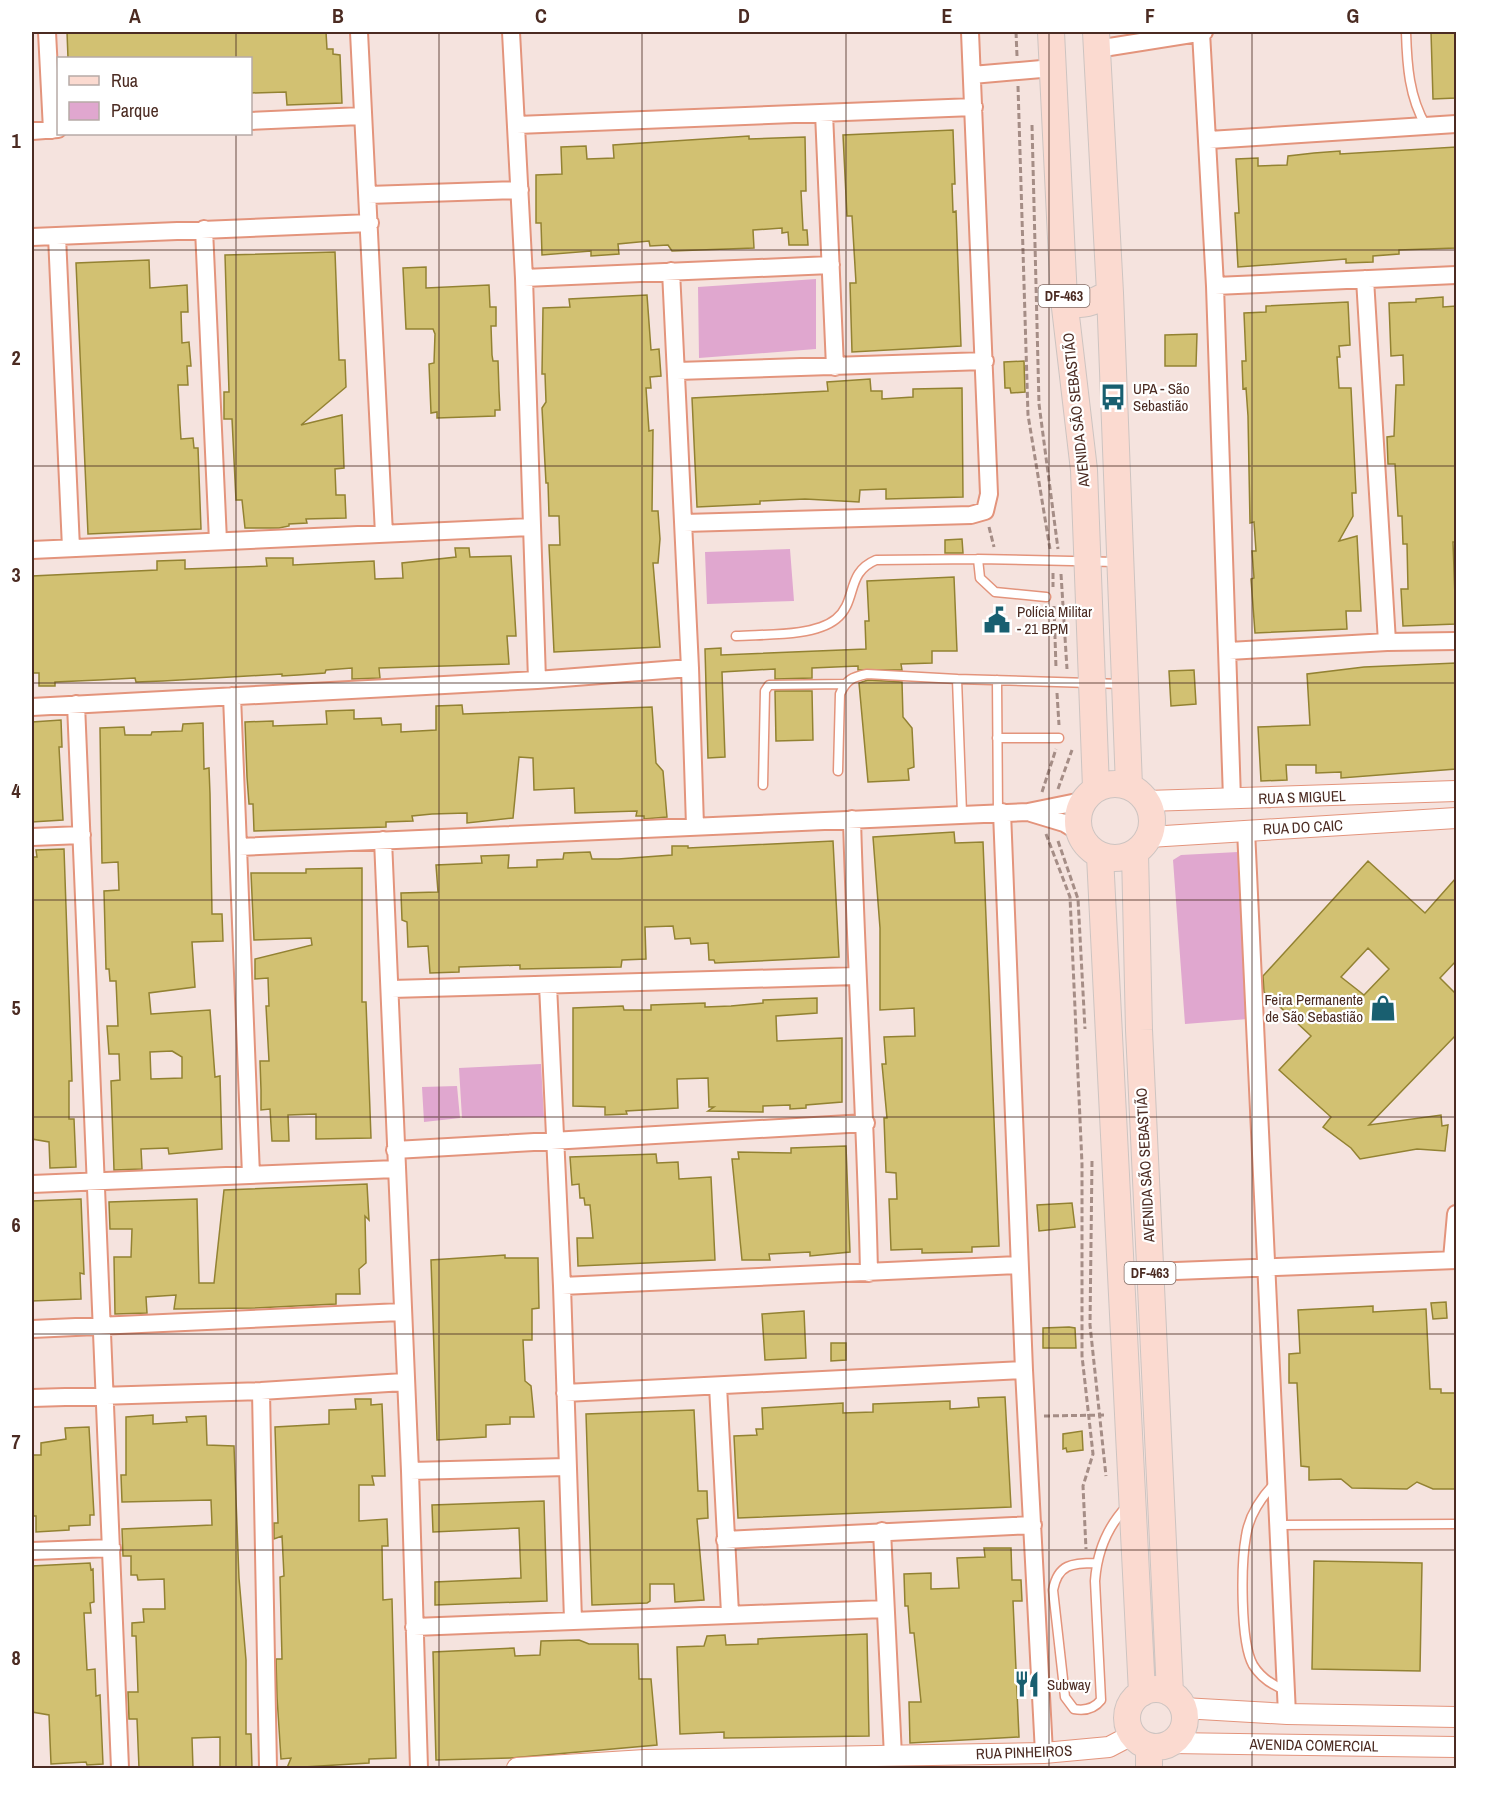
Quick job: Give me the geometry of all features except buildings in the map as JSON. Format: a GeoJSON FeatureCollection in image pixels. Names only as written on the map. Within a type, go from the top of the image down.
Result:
{"type":"FeatureCollection","features":[{"type":"Feature","properties":{"kind":"main road","name":"AVENIDA SÃO SEBASTIÃO"},"geometry":{"type":"LineString","coordinates":[[1052,32],[1064,299],[1084,470],[1086,560],[1080,684],[1089,795]]}},
{"type":"Feature","properties":{"kind":"main road","name":"DF-463"},"geometry":{"type":"LineString","coordinates":[[1096,40],[1110,293],[1118,562],[1125,684],[1138,793],[1152,818],[1142,845]]}},
{"type":"Feature","properties":{"kind":"main road"},"geometry":{"type":"LineString","coordinates":[[1064,299],[1071,303],[1084,305],[1110,293]]}},
{"type":"Feature","properties":{"kind":"main road"},"geometry":{"type":"LineString","coordinates":[[1089,795],[1112,783],[1138,793]]}},
{"type":"Feature","properties":{"kind":"main road","name":"DF-463"},"geometry":{"type":"LineString","coordinates":[[1079,832],[1077,816],[1089,795]]}},
{"type":"Feature","properties":{"kind":"main road"},"geometry":{"type":"LineString","coordinates":[[1079,832],[1087,847],[1100,856],[1118,859],[1142,845]]}},
{"type":"Feature","properties":{"kind":"main road","name":"AVENIDA SÃO SEBASTIÃO"},"geometry":{"type":"LineString","coordinates":[[1142,845],[1139,1030],[1150,1272],[1177,1700]]}},
{"type":"Feature","properties":{"kind":"main road","name":"AVENIDA SÃO SEBASTIÃO"},"geometry":{"type":"LineString","coordinates":[[1100,856],[1142,1693]]}},
{"type":"Feature","properties":{"kind":"main road"},"geometry":{"type":"LineString","coordinates":[[1158,1689],[1177,1700],[1184,1725],[1154,1751],[1127,1719],[1131,1704],[1142,1693],[1158,1689]]}},
{"type":"Feature","properties":{"kind":"street"},"geometry":{"type":"LineString","coordinates":[[32,131],[55,130],[47,32]]}},
{"type":"Feature","properties":{"kind":"street"},"geometry":{"type":"LineString","coordinates":[[358,32],[370,223],[384,534]]}},
{"type":"Feature","properties":{"kind":"street"},"geometry":{"type":"LineString","coordinates":[[511,32],[524,278],[537,680]]}},
{"type":"Feature","properties":{"kind":"street"},"geometry":{"type":"LineString","coordinates":[[684,523],[971,515],[986,511],[989,494],[985,361],[970,32]]}},
{"type":"Feature","properties":{"kind":"street"},"geometry":{"type":"LineString","coordinates":[[1096,40],[1202,32],[1215,286],[1229,651],[1232,799]]}},
{"type":"Feature","properties":{"kind":"street"},"geometry":{"type":"LineString","coordinates":[[972,75],[1053,68]]}},
{"type":"Feature","properties":{"kind":"street"},"geometry":{"type":"LineString","coordinates":[[517,125],[974,107]]}},
{"type":"Feature","properties":{"kind":"street"},"geometry":{"type":"LineString","coordinates":[[824,113],[835,367]]}},
{"type":"Feature","properties":{"kind":"street"},"geometry":{"type":"LineString","coordinates":[[252,121],[362,116]]}},
{"type":"Feature","properties":{"kind":"street"},"geometry":{"type":"LineString","coordinates":[[1209,140],[1456,124]]}},
{"type":"Feature","properties":{"kind":"street"},"geometry":{"type":"LineString","coordinates":[[368,195],[520,190]]}},
{"type":"Feature","properties":{"kind":"street"},"geometry":{"type":"LineString","coordinates":[[32,237],[370,223]]}},
{"type":"Feature","properties":{"kind":"street"},"geometry":{"type":"LineString","coordinates":[[204,229],[218,541]]}},
{"type":"Feature","properties":{"kind":"street"},"geometry":{"type":"LineString","coordinates":[[57,236],[71,548]]}},
{"type":"Feature","properties":{"kind":"street"},"geometry":{"type":"LineString","coordinates":[[524,278],[831,266]]}},
{"type":"Feature","properties":{"kind":"street"},"geometry":{"type":"LineString","coordinates":[[671,271],[684,523],[695,826]]}},
{"type":"Feature","properties":{"kind":"street"},"geometry":{"type":"LineString","coordinates":[[1215,286],[1456,275]]}},
{"type":"Feature","properties":{"kind":"street"},"geometry":{"type":"LineString","coordinates":[[1365,279],[1387,642]]}},
{"type":"Feature","properties":{"kind":"street"},"geometry":{"type":"LineString","coordinates":[[677,371],[985,361]]}},
{"type":"Feature","properties":{"kind":"street"},"geometry":{"type":"LineString","coordinates":[[32,550],[532,527]]}},
{"type":"Feature","properties":{"kind":"street"},"geometry":{"type":"LineString","coordinates":[[1229,651],[1387,642],[1456,641]]}},
{"type":"Feature","properties":{"kind":"street"},"geometry":{"type":"LineString","coordinates":[[32,707],[537,680],[690,668]]}},
{"type":"Feature","properties":{"kind":"street"},"geometry":{"type":"LineString","coordinates":[[232,696],[251,1175]]}},
{"type":"Feature","properties":{"kind":"street"},"geometry":{"type":"LineString","coordinates":[[76,704],[99,1181],[101,1325],[120,1768]]}},
{"type":"Feature","properties":{"kind":"street","name":"RUA S MIGUEL"},"geometry":{"type":"LineString","coordinates":[[1138,793],[1232,799],[1456,791]]}},
{"type":"Feature","properties":{"kind":"street"},"geometry":{"type":"LineString","coordinates":[[239,847],[962,813],[1040,812],[1089,795]]}},
{"type":"Feature","properties":{"kind":"street"},"geometry":{"type":"LineString","coordinates":[[1000,812],[1024,1370],[1044,1753]]}},
{"type":"Feature","properties":{"kind":"street"},"geometry":{"type":"LineString","coordinates":[[1040,812],[1079,832]]}},
{"type":"Feature","properties":{"kind":"street","name":"RUA DO CAIC"},"geometry":{"type":"LineString","coordinates":[[1142,845],[1246,830],[1456,818]]}},
{"type":"Feature","properties":{"kind":"street"},"geometry":{"type":"LineString","coordinates":[[852,819],[857,976],[867,1123],[870,1273]]}},
{"type":"Feature","properties":{"kind":"street"},"geometry":{"type":"LineString","coordinates":[[1246,830],[1287,1714]]}},
{"type":"Feature","properties":{"kind":"street"},"geometry":{"type":"LineString","coordinates":[[32,837],[82,835]]}},
{"type":"Feature","properties":{"kind":"street"},"geometry":{"type":"LineString","coordinates":[[383,840],[391,989],[401,1312],[410,1471],[419,1768]]}},
{"type":"Feature","properties":{"kind":"street"},"geometry":{"type":"LineString","coordinates":[[391,989],[857,976]]}},
{"type":"Feature","properties":{"kind":"street"},"geometry":{"type":"LineString","coordinates":[[548,986],[562,1286],[566,1467],[573,1620]]}},
{"type":"Feature","properties":{"kind":"street"},"geometry":{"type":"LineString","coordinates":[[395,1150],[867,1123]]}},
{"type":"Feature","properties":{"kind":"street"},"geometry":{"type":"LineString","coordinates":[[32,1184],[396,1169]]}},
{"type":"Feature","properties":{"kind":"street"},"geometry":{"type":"LineString","coordinates":[[1150,1272],[1454,1260],[1456,1214]]}},
{"type":"Feature","properties":{"kind":"street"},"geometry":{"type":"LineString","coordinates":[[562,1286],[1020,1265]]}},
{"type":"Feature","properties":{"kind":"street"},"geometry":{"type":"LineString","coordinates":[[32,1329],[401,1312]]}},
{"type":"Feature","properties":{"kind":"street"},"geometry":{"type":"LineString","coordinates":[[565,1393],[1024,1370]]}},
{"type":"Feature","properties":{"kind":"street"},"geometry":{"type":"LineString","coordinates":[[32,1398],[261,1391],[404,1382]]}},
{"type":"Feature","properties":{"kind":"street"},"geometry":{"type":"LineString","coordinates":[[718,1386],[730,1613]]}},
{"type":"Feature","properties":{"kind":"street"},"geometry":{"type":"LineString","coordinates":[[261,1391],[268,1768]]}},
{"type":"Feature","properties":{"kind":"street"},"geometry":{"type":"LineString","coordinates":[[410,1471],[566,1467]]}},
{"type":"Feature","properties":{"kind":"street"},"geometry":{"type":"LineString","coordinates":[[725,1540],[1033,1525]]}},
{"type":"Feature","properties":{"kind":"street"},"geometry":{"type":"LineString","coordinates":[[882,1531],[892,1756]]}},
{"type":"Feature","properties":{"kind":"street"},"geometry":{"type":"LineString","coordinates":[[32,1551],[112,1548]]}},
{"type":"Feature","properties":{"kind":"street"},"geometry":{"type":"LineString","coordinates":[[414,1627],[730,1613],[885,1609]]}},
{"type":"Feature","properties":{"kind":"street","name":"AVENIDA COMERCIAL"},"geometry":{"type":"LineString","coordinates":[[1177,1700],[1287,1714],[1456,1716]]}},
{"type":"Feature","properties":{"kind":"street","name":"RUA PINHEIROS"},"geometry":{"type":"LineString","coordinates":[[518,1768],[1044,1753],[1109,1747],[1154,1751]]}},
{"type":"Feature","properties":{"kind":"street","name":"AVENIDA COMERCIAL"},"geometry":{"type":"LineString","coordinates":[[1154,1751],[1456,1747]]}},
{"type":"Feature","properties":{"kind":"lane"},"geometry":{"type":"LineString","coordinates":[[1406,32],[1407,73],[1418,112],[1426,126]]}},
{"type":"Feature","properties":{"kind":"lane"},"geometry":{"type":"LineString","coordinates":[[978,558],[980,578],[995,592],[1050,596]]}},
{"type":"Feature","properties":{"kind":"lane"},"geometry":{"type":"LineString","coordinates":[[735,636],[795,632],[821,627],[836,620],[844,609],[857,573],[864,565],[876,560],[996,558],[1118,562]]}},
{"type":"Feature","properties":{"kind":"lane"},"geometry":{"type":"LineString","coordinates":[[838,771],[840,694],[844,684],[852,677],[867,674],[1125,684]]}},
{"type":"Feature","properties":{"kind":"lane"},"geometry":{"type":"LineString","coordinates":[[957,679],[962,813]]}},
{"type":"Feature","properties":{"kind":"lane"},"geometry":{"type":"LineString","coordinates":[[997,680],[1000,812]]}},
{"type":"Feature","properties":{"kind":"lane"},"geometry":{"type":"LineString","coordinates":[[763,785],[765,691],[769,685],[844,684]]}},
{"type":"Feature","properties":{"kind":"lane"},"geometry":{"type":"LineString","coordinates":[[997,738],[1059,738]]}},
{"type":"Feature","properties":{"kind":"lane"},"geometry":{"type":"LineString","coordinates":[[1277,1482],[1262,1497],[1254,1511],[1246,1536],[1242,1587],[1246,1641],[1252,1663],[1261,1677],[1286,1690]]}},
{"type":"Feature","properties":{"kind":"lane"},"geometry":{"type":"LineString","coordinates":[[1092,1563],[1060,1569],[1053,1590],[1065,1697],[1074,1709],[1081,1710],[1097,1705],[1101,1700],[1095,1581],[1092,1563],[1109,1528],[1132,1502]]}},
{"type":"Feature","properties":{"kind":"lane"},"geometry":{"type":"LineString","coordinates":[[1279,1525],[1456,1524]]}},
{"type":"Feature","properties":{"kind":"path"},"geometry":{"type":"LineString","coordinates":[[1016,32],[1028,416],[1080,684]]}},
{"type":"Feature","properties":{"kind":"path"},"geometry":{"type":"LineString","coordinates":[[1032,117],[1039,404],[1056,561],[1050,596]]}},
{"type":"Feature","properties":{"kind":"path"},"geometry":{"type":"LineString","coordinates":[[986,511],[996,558]]}},
{"type":"Feature","properties":{"kind":"path"},"geometry":{"type":"LineString","coordinates":[[1054,605],[1059,738],[1040,812],[1070,897],[1082,1164],[1082,1356],[1093,1454],[1083,1486],[1092,1563]]}},
{"type":"Feature","properties":{"kind":"path"},"geometry":{"type":"LineString","coordinates":[[1040,812],[1074,746]]}},
{"type":"Feature","properties":{"kind":"path"},"geometry":{"type":"LineString","coordinates":[[1040,812],[1078,899],[1085,1030]]}},
{"type":"Feature","properties":{"kind":"path"},"geometry":{"type":"LineString","coordinates":[[1092,1161],[1090,1325],[1097,1414],[1106,1476]]}},
{"type":"Feature","properties":{"kind":"path"},"geometry":{"type":"LineString","coordinates":[[1027,1417],[1127,1415]]}},
{"type":"Feature","properties":{"kind":"green space"},"geometry":{"type":"Polygon","coordinates":[[[816,279],[816,349],[699,358],[698,287],[816,279]]]}},
{"type":"Feature","properties":{"kind":"green space"},"geometry":{"type":"Polygon","coordinates":[[[790,549],[794,601],[707,604],[705,552],[790,549]]]}},
{"type":"Feature","properties":{"kind":"green space"},"geometry":{"type":"Polygon","coordinates":[[[1238,852],[1248,1019],[1185,1024],[1173,860],[1181,855],[1238,852]]]}},
{"type":"Feature","properties":{"kind":"green space"},"geometry":{"type":"Polygon","coordinates":[[[541,1064],[544,1117],[462,1118],[459,1068],[541,1064]]]}},
{"type":"Feature","properties":{"kind":"green space"},"geometry":{"type":"Polygon","coordinates":[[[457,1086],[460,1118],[424,1122],[422,1087],[457,1086]]]}},
{"type":"Feature","properties":{"kind":"place","name":"UPA - São Sebastião"},"geometry":{"type":"Point","coordinates":[1113,397]}},
{"type":"Feature","properties":{"kind":"place","name":"Polícia Militar - 21 BPM"},"geometry":{"type":"Point","coordinates":[997,620]}},
{"type":"Feature","properties":{"kind":"place","name":"Feira Permanente de São Sebastião"},"geometry":{"type":"Point","coordinates":[1383,1008]}},
{"type":"Feature","properties":{"kind":"place","name":"Subway"},"geometry":{"type":"Point","coordinates":[1027,1684]}}]}
